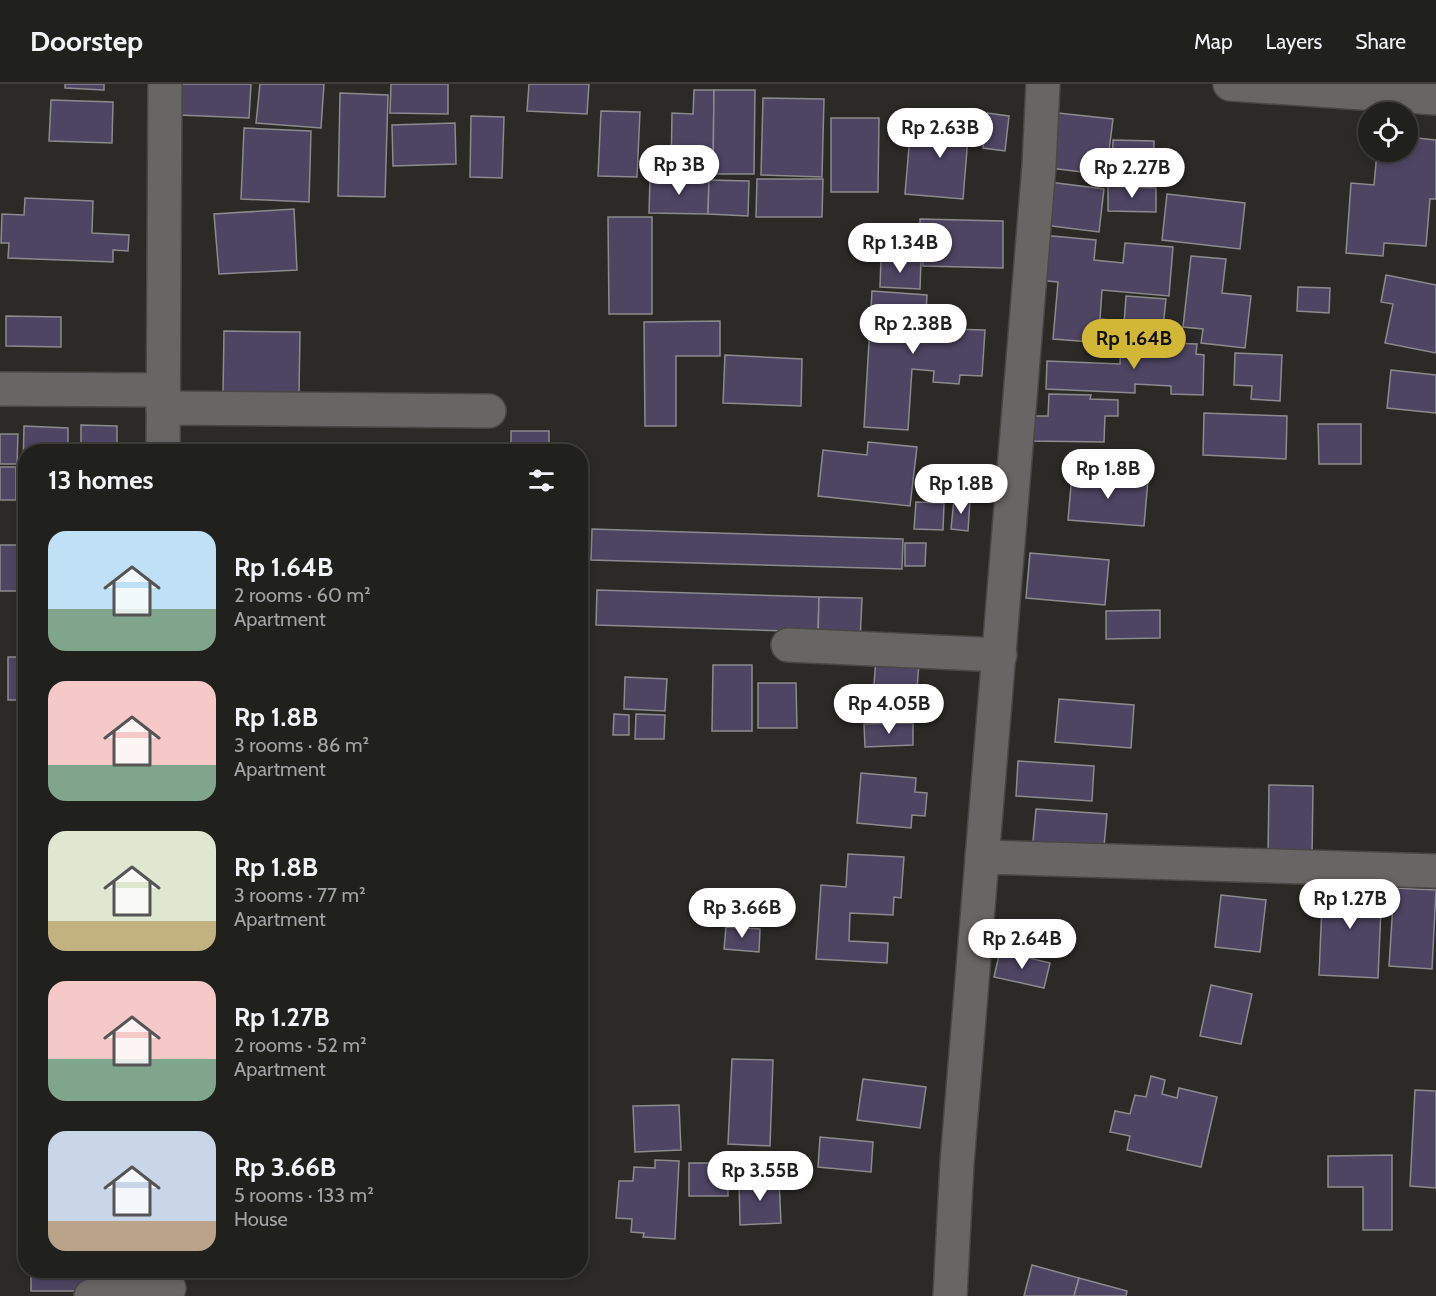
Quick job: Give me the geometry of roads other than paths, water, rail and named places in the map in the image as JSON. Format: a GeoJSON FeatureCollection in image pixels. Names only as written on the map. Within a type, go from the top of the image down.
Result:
{"type":"FeatureCollection","features":[{"type":"Feature","properties":{"kind":"street"},"geometry":{"type":"LineString","coordinates":[[163,444],[165,84]]}},
{"type":"Feature","properties":{"kind":"street"},"geometry":{"type":"LineString","coordinates":[[950,1296],[957,1163],[1039,166],[1042,84]]}},
{"type":"Feature","properties":{"kind":"street"},"geometry":{"type":"LineString","coordinates":[[1230,84],[1305,87],[1436,98]]}},
{"type":"Feature","properties":{"kind":"street"},"geometry":{"type":"LineString","coordinates":[[0,389],[163,399],[489,411]]}},
{"type":"Feature","properties":{"kind":"street"},"geometry":{"type":"LineString","coordinates":[[788,645],[1000,655]]}},
{"type":"Feature","properties":{"kind":"street"},"geometry":{"type":"LineString","coordinates":[[982,857],[1436,871]]}},
{"type":"Feature","properties":{"kind":"street"},"geometry":{"type":"LineString","coordinates":[[91,1296],[169,1285]]}}]}
